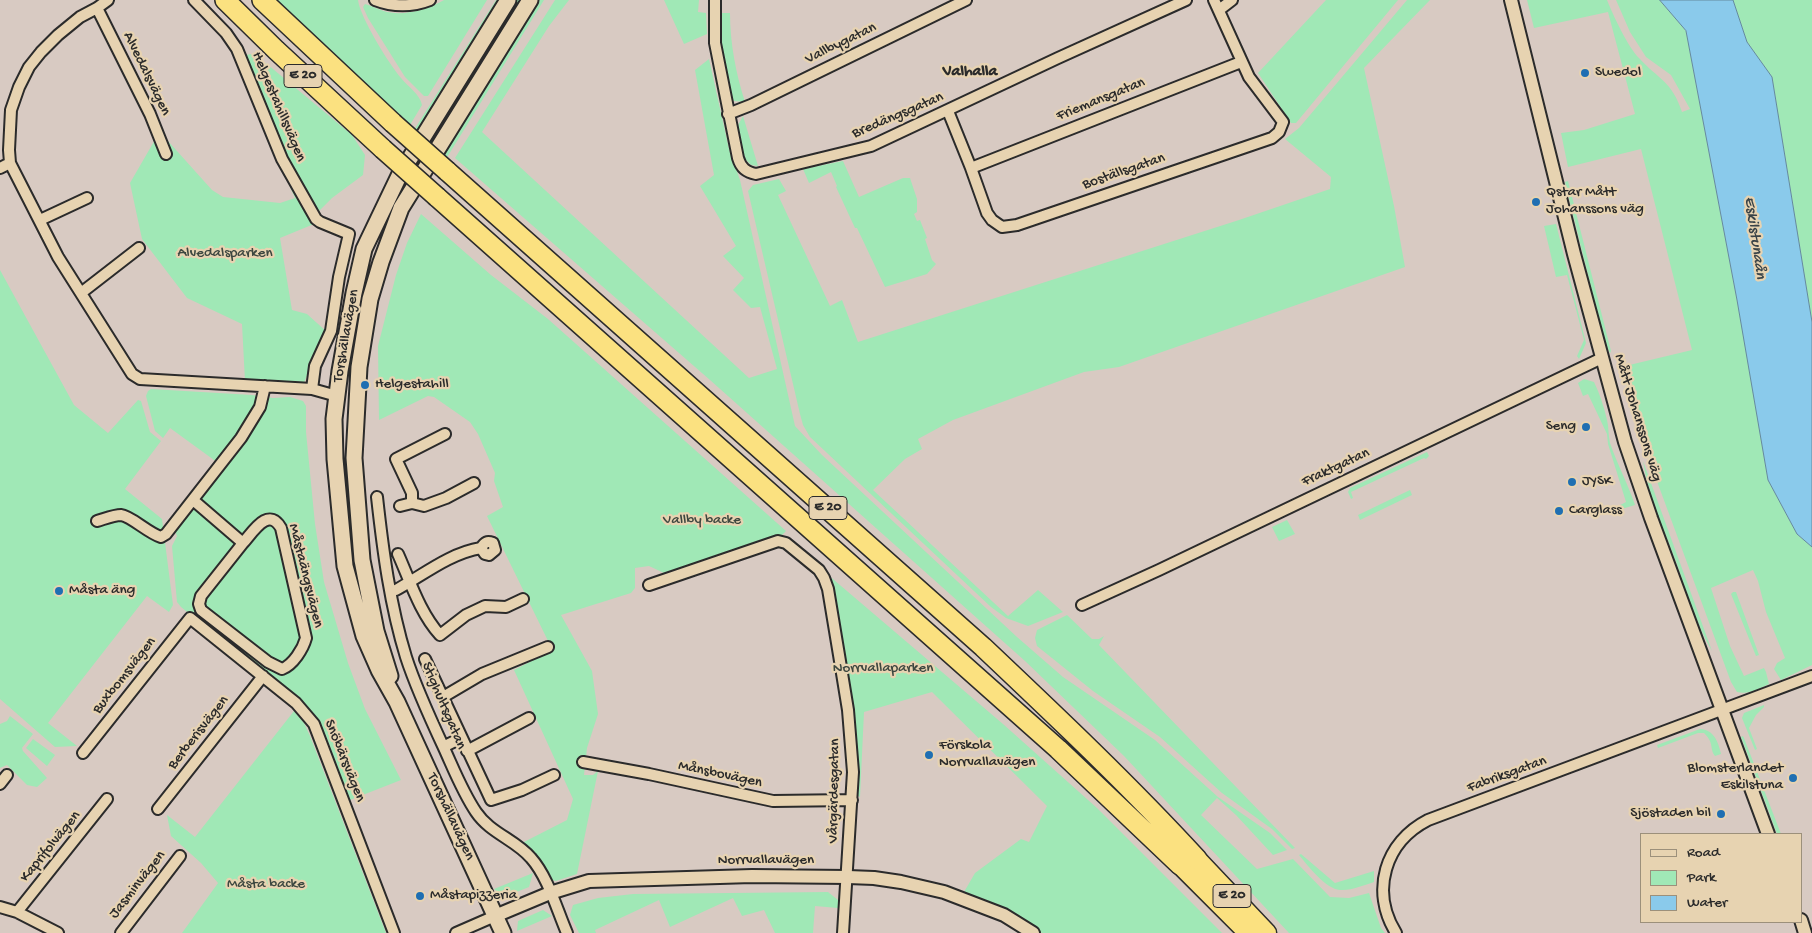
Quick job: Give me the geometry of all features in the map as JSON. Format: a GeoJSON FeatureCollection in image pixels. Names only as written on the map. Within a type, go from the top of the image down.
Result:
{"type":"FeatureCollection","features":[{"type":"Feature","properties":{"kind":"highway","name":"E 20"},"geometry":{"type":"LineString","coordinates":[[225,0],[383,150],[1267,933]]}},
{"type":"Feature","properties":{"kind":"highway","name":"E 20"},"geometry":{"type":"LineString","coordinates":[[262,0],[393,123],[984,647],[1153,812],[1188,862],[1248,933]]}},
{"type":"Feature","properties":{"kind":"main road","name":"Torshällavägen"},"geometry":{"type":"LineString","coordinates":[[503,933],[397,702],[379,670],[364,636],[345,566],[335,459],[334,419],[354,293],[364,249],[399,176],[508,0]]}},
{"type":"Feature","properties":{"kind":"main road","name":"Torshällavägen"},"geometry":{"type":"LineString","coordinates":[[397,702],[376,631],[362,560],[354,458],[359,367],[370,299],[381,262],[402,208],[530,0]]}},
{"type":"Feature","properties":{"kind":"main road"},"geometry":{"type":"LineString","coordinates":[[337,396],[357,396]]}},
{"type":"Feature","properties":{"kind":"street"},"geometry":{"type":"LineString","coordinates":[[108,0],[80,16],[35,59],[27,72],[11,110],[10,163],[58,257],[132,374],[140,378],[312,389],[337,396]]}},
{"type":"Feature","properties":{"kind":"street","name":"Helgestahillsvägen"},"geometry":{"type":"LineString","coordinates":[[194,0],[226,33],[237,49],[282,159],[316,219],[349,234],[339,276],[331,331],[315,366],[312,389]]}},
{"type":"Feature","properties":{"kind":"street"},"geometry":{"type":"LineString","coordinates":[[375,0],[391,5],[404,5],[430,0]]}},
{"type":"Feature","properties":{"kind":"street","name":"Bredängsgatan"},"geometry":{"type":"LineString","coordinates":[[715,0],[715,43],[728,114],[740,164],[747,171],[756,174],[871,146],[1186,0]]}},
{"type":"Feature","properties":{"kind":"street","name":"Vallbygatan"},"geometry":{"type":"LineString","coordinates":[[728,114],[751,105],[966,0]]}},
{"type":"Feature","properties":{"kind":"street"},"geometry":{"type":"LineString","coordinates":[[1232,0],[1217,5],[1241,62]]}},
{"type":"Feature","properties":{"kind":"street","name":"Mått Johanssons väg"},"geometry":{"type":"LineString","coordinates":[[1511,0],[1574,254],[1628,451],[1768,833]]}},
{"type":"Feature","properties":{"kind":"street","name":"Alvedalsvägen"},"geometry":{"type":"LineString","coordinates":[[97,8],[150,114],[166,154]]}},
{"type":"Feature","properties":{"kind":"street","name":"Boställsgatan"},"geometry":{"type":"LineString","coordinates":[[948,111],[987,213],[992,220],[1002,227],[1009,227],[1272,138],[1283,125],[1280,118],[1255,86],[1241,62]]}},
{"type":"Feature","properties":{"kind":"street","name":"Friemansgatan"},"geometry":{"type":"LineString","coordinates":[[971,168],[1241,62]]}},
{"type":"Feature","properties":{"kind":"street"},"geometry":{"type":"LineString","coordinates":[[0,168],[10,163]]}},
{"type":"Feature","properties":{"kind":"street"},"geometry":{"type":"LineString","coordinates":[[40,220],[87,198]]}},
{"type":"Feature","properties":{"kind":"street"},"geometry":{"type":"LineString","coordinates":[[81,294],[139,248]]}},
{"type":"Feature","properties":{"kind":"street","name":"Fraktgatan"},"geometry":{"type":"LineString","coordinates":[[1082,605],[1602,358]]}},
{"type":"Feature","properties":{"kind":"street"},"geometry":{"type":"LineString","coordinates":[[97,521],[121,515],[127,517],[152,535],[160,537],[166,534],[242,438],[260,407],[265,386]]}},
{"type":"Feature","properties":{"kind":"street"},"geometry":{"type":"LineString","coordinates":[[412,502],[412,493],[396,459],[444,434]]}},
{"type":"Feature","properties":{"kind":"street"},"geometry":{"type":"LineString","coordinates":[[400,506],[412,502],[424,506],[446,498],[474,483]]}},
{"type":"Feature","properties":{"kind":"street","name":"Stighultsgatan"},"geometry":{"type":"LineString","coordinates":[[377,497],[389,586],[406,658],[424,705],[476,813],[490,827],[531,858],[538,868],[567,933]]}},
{"type":"Feature","properties":{"kind":"street"},"geometry":{"type":"LineString","coordinates":[[193,500],[243,543]]}},
{"type":"Feature","properties":{"kind":"street","name":"Måstaängsvägen"},"geometry":{"type":"LineString","coordinates":[[272,519],[281,528],[306,638],[304,647],[287,667],[282,669],[268,662],[201,610],[199,604],[201,596],[243,543],[262,521],[272,519]]}},
{"type":"Feature","properties":{"kind":"street","name":"Vårgärdesgatan"},"geometry":{"type":"LineString","coordinates":[[649,585],[778,541],[786,543],[819,570],[828,589],[848,710],[853,772],[848,877],[843,933]]}},
{"type":"Feature","properties":{"kind":"street"},"geometry":{"type":"LineString","coordinates":[[396,590],[442,562],[471,549],[481,548]]}},
{"type":"Feature","properties":{"kind":"street"},"geometry":{"type":"LineString","coordinates":[[398,554],[430,622],[440,635],[466,615],[485,606],[506,607],[523,599]]}},
{"type":"Feature","properties":{"kind":"street","name":"Snöbärsvägen"},"geometry":{"type":"LineString","coordinates":[[190,618],[302,709],[318,730],[394,933]]}},
{"type":"Feature","properties":{"kind":"street","name":"Buxbomsvägen"},"geometry":{"type":"LineString","coordinates":[[83,753],[190,618]]}},
{"type":"Feature","properties":{"kind":"street"},"geometry":{"type":"LineString","coordinates":[[443,697],[482,674],[548,647]]}},
{"type":"Feature","properties":{"kind":"street"},"geometry":{"type":"LineString","coordinates":[[424,659],[491,800],[522,790],[554,775]]}},
{"type":"Feature","properties":{"kind":"street","name":"Berberisvägen"},"geometry":{"type":"LineString","coordinates":[[158,809],[263,676]]}},
{"type":"Feature","properties":{"kind":"street","name":"Fabriksgatan"},"geometry":{"type":"LineString","coordinates":[[1396,933],[1389,921],[1384,906],[1385,871],[1407,833],[1417,826],[1812,676]]}},
{"type":"Feature","properties":{"kind":"street"},"geometry":{"type":"LineString","coordinates":[[467,751],[529,718]]}},
{"type":"Feature","properties":{"kind":"street"},"geometry":{"type":"LineString","coordinates":[[447,744],[461,738]]}},
{"type":"Feature","properties":{"kind":"street","name":"Månsbovägen"},"geometry":{"type":"LineString","coordinates":[[583,762],[649,774],[741,796],[773,801],[852,800]]}},
{"type":"Feature","properties":{"kind":"street"},"geometry":{"type":"LineString","coordinates":[[0,784],[7,775]]}},
{"type":"Feature","properties":{"kind":"street","name":"Kaprifolvägen"},"geometry":{"type":"LineString","coordinates":[[18,912],[107,799]]}},
{"type":"Feature","properties":{"kind":"street","name":"Jasminvägen"},"geometry":{"type":"LineString","coordinates":[[121,933],[180,856]]}},
{"type":"Feature","properties":{"kind":"street","name":"Norrvallavägen"},"geometry":{"type":"LineString","coordinates":[[495,916],[550,893],[589,881],[752,876],[848,877],[892,881],[944,892],[1004,916],[1027,931]]}},
{"type":"Feature","properties":{"kind":"street"},"geometry":{"type":"LineString","coordinates":[[0,907],[18,912],[58,933]]}},
{"type":"Feature","properties":{"kind":"street"},"geometry":{"type":"LineString","coordinates":[[456,933],[495,916]]}},
{"type":"Feature","properties":{"kind":"green space"},"geometry":{"type":"Polygon","coordinates":[[[277,0],[358,0],[369,28],[383,52],[421,101],[422,105],[410,125],[277,0]]]}},
{"type":"Feature","properties":{"kind":"green space"},"geometry":{"type":"Polygon","coordinates":[[[444,0],[487,0],[428,96],[424,96],[405,77],[363,7],[365,4],[387,12],[402,13],[424,9],[444,0]]]}},
{"type":"Feature","properties":{"kind":"green space"},"geometry":{"type":"Polygon","coordinates":[[[496,0],[501,0],[418,133],[414,130],[496,0]]]}},
{"type":"Feature","properties":{"kind":"green space"},"geometry":{"type":"Polygon","coordinates":[[[517,0],[523,0],[442,128],[437,135],[435,134],[517,0]]]}},
{"type":"Feature","properties":{"kind":"green space"},"geometry":{"type":"Polygon","coordinates":[[[538,0],[544,0],[446,159],[441,155],[538,0]]]}},
{"type":"Feature","properties":{"kind":"green space"},"geometry":{"type":"Polygon","coordinates":[[[555,0],[569,0],[549,26],[482,132],[749,378],[777,369],[760,307],[751,308],[733,290],[744,278],[723,256],[736,246],[700,186],[714,175],[695,70],[709,59],[729,149],[740,180],[795,426],[822,455],[1017,637],[1063,677],[1155,740],[1218,797],[1270,833],[1287,850],[1273,855],[1236,815],[1217,798],[1201,815],[1257,869],[1293,859],[1330,897],[1349,898],[1369,893],[1381,928],[1385,933],[1289,933],[1124,756],[1025,661],[710,380],[455,158],[555,0]]]}},
{"type":"Feature","properties":{"kind":"green space"},"geometry":{"type":"Polygon","coordinates":[[[664,0],[699,0],[698,12],[706,13],[707,34],[684,44],[664,0]]]}},
{"type":"Feature","properties":{"kind":"green space"},"geometry":{"type":"Polygon","coordinates":[[[1326,0],[1398,0],[1296,123],[1291,123],[1258,73],[1326,0]]]}},
{"type":"Feature","properties":{"kind":"green space"},"geometry":{"type":"Polygon","coordinates":[[[1407,0],[1430,0],[1364,68],[1394,206],[1405,267],[1119,367],[1084,372],[953,420],[918,439],[922,449],[905,459],[873,490],[1008,616],[1038,590],[1063,612],[1028,626],[1006,618],[991,607],[810,437],[803,425],[800,414],[748,191],[753,185],[779,179],[786,191],[778,195],[830,306],[842,300],[858,342],[1330,189],[1331,177],[1285,139],[1299,128],[1407,0]]]}},
{"type":"Feature","properties":{"kind":"green space"},"geometry":{"type":"Polygon","coordinates":[[[1527,0],[1607,0],[1630,46],[1639,58],[1674,93],[1682,112],[1690,109],[1671,75],[1646,57],[1630,32],[1616,0],[1660,0],[1686,31],[1742,327],[1768,480],[1797,534],[1812,547],[1812,665],[1781,680],[1774,669],[1777,663],[1785,658],[1766,612],[1758,581],[1753,570],[1711,588],[1730,646],[1744,676],[1764,668],[1766,672],[1769,684],[1753,691],[1737,692],[1731,682],[1651,465],[1621,367],[1692,350],[1641,149],[1568,167],[1561,133],[1584,130],[1635,114],[1608,12],[1534,28],[1527,0]]]}},
{"type":"Feature","properties":{"kind":"green space"},"geometry":{"type":"Polygon","coordinates":[[[1733,0],[1812,0],[1812,322],[1772,77],[1747,42],[1733,0]]]}},
{"type":"Feature","properties":{"kind":"green space"},"geometry":{"type":"Polygon","coordinates":[[[720,13],[730,13],[734,58],[745,102],[734,101],[726,85],[722,60],[720,13]]]}},
{"type":"Feature","properties":{"kind":"green space","name":"Alvedalsparken"},"geometry":{"type":"Polygon","coordinates":[[[251,54],[267,64],[352,135],[365,155],[363,175],[332,198],[319,211],[314,224],[280,238],[292,310],[307,314],[327,332],[303,385],[245,381],[242,324],[187,298],[142,239],[130,183],[156,138],[168,141],[212,190],[223,197],[280,203],[295,198],[262,124],[266,121],[241,56],[251,54]]]}},
{"type":"Feature","properties":{"kind":"green space"},"geometry":{"type":"Polygon","coordinates":[[[743,116],[758,166],[751,165],[745,159],[737,127],[743,116]]]}},
{"type":"Feature","properties":{"kind":"green space"},"geometry":{"type":"Polygon","coordinates":[[[843,161],[859,197],[903,178],[910,178],[917,199],[917,212],[914,214],[917,221],[920,220],[927,238],[925,239],[932,260],[936,264],[927,274],[885,287],[857,228],[855,228],[831,172],[809,183],[803,169],[843,161]]]}},
{"type":"Feature","properties":{"kind":"green space"},"geometry":{"type":"Polygon","coordinates":[[[1568,181],[1610,353],[1605,344],[1565,182],[1568,181]]]}},
{"type":"Feature","properties":{"kind":"green space","name":"Vallby backe"},"geometry":{"type":"Polygon","coordinates":[[[421,214],[491,275],[548,319],[786,531],[781,536],[671,574],[649,566],[635,568],[635,588],[631,593],[561,615],[592,671],[598,714],[587,748],[584,775],[593,775],[598,771],[577,874],[556,881],[547,879],[522,843],[567,820],[573,799],[514,670],[545,654],[550,645],[487,516],[503,507],[494,481],[495,473],[478,434],[470,422],[434,397],[428,396],[379,420],[378,346],[396,275],[407,243],[421,214]]]}},
{"type":"Feature","properties":{"kind":"green space"},"geometry":{"type":"Polygon","coordinates":[[[1556,224],[1586,343],[1579,359],[1577,356],[1584,340],[1567,275],[1556,277],[1544,226],[1556,224]]]}},
{"type":"Feature","properties":{"kind":"green space"},"geometry":{"type":"Polygon","coordinates":[[[0,270],[74,405],[108,433],[138,400],[141,401],[150,432],[161,441],[125,489],[162,519],[173,605],[169,612],[147,596],[48,723],[77,746],[55,747],[0,699],[0,270]]]}},
{"type":"Feature","properties":{"kind":"green space"},"geometry":{"type":"Polygon","coordinates":[[[1584,379],[1594,382],[1598,391],[1608,423],[1610,443],[1635,505],[1608,513],[1626,502],[1608,444],[1607,434],[1588,394],[1583,396],[1578,383],[1584,379]]]}},
{"type":"Feature","properties":{"kind":"green space"},"geometry":{"type":"Polygon","coordinates":[[[151,389],[273,398],[290,397],[303,401],[306,406],[306,432],[315,524],[324,582],[348,663],[365,709],[401,780],[350,800],[326,736],[307,710],[177,602],[172,546],[177,536],[175,531],[225,468],[170,428],[163,438],[155,431],[146,396],[151,389]]]}},
{"type":"Feature","properties":{"kind":"green space"},"geometry":{"type":"Polygon","coordinates":[[[1427,452],[1429,456],[1426,459],[1424,458],[1351,492],[1353,498],[1351,499],[1348,492],[1350,488],[1427,452]]]}},
{"type":"Feature","properties":{"kind":"green space"},"geometry":{"type":"Polygon","coordinates":[[[1643,461],[1712,651],[1696,619],[1657,512],[1645,474],[1643,461]]]}},
{"type":"Feature","properties":{"kind":"green space"},"geometry":{"type":"Polygon","coordinates":[[[1410,490],[1412,495],[1360,520],[1358,515],[1410,490]]]}},
{"type":"Feature","properties":{"kind":"green space"},"geometry":{"type":"Polygon","coordinates":[[[1287,520],[1295,534],[1279,541],[1272,527],[1287,520]]]}},
{"type":"Feature","properties":{"kind":"green space","name":"Norrvallaparken"},"geometry":{"type":"Polygon","coordinates":[[[827,574],[1003,724],[1097,808],[1222,933],[1042,933],[1013,916],[964,892],[975,873],[1021,839],[1029,842],[1047,806],[932,692],[864,712],[860,797],[857,795],[853,706],[827,574]]]}},
{"type":"Feature","properties":{"kind":"green space"},"geometry":{"type":"Polygon","coordinates":[[[1736,592],[1759,655],[1756,656],[1731,594],[1736,592]]]}},
{"type":"Feature","properties":{"kind":"green space"},"geometry":{"type":"Polygon","coordinates":[[[1067,615],[1092,639],[1099,639],[1104,636],[1099,645],[1295,848],[1292,849],[1272,829],[1222,793],[1160,737],[1093,691],[1037,646],[1035,638],[1037,630],[1067,615]]]}},
{"type":"Feature","properties":{"kind":"green space"},"geometry":{"type":"Polygon","coordinates":[[[1764,705],[1749,728],[1757,749],[1755,750],[1742,718],[1744,713],[1764,705]]]}},
{"type":"Feature","properties":{"kind":"green space","name":"Måsta backe"},"geometry":{"type":"Polygon","coordinates":[[[294,711],[304,723],[310,736],[386,933],[182,933],[218,883],[201,863],[171,836],[167,815],[195,837],[294,711]]]}},
{"type":"Feature","properties":{"kind":"green space"},"geometry":{"type":"Polygon","coordinates":[[[10,716],[33,734],[22,748],[47,778],[37,787],[27,785],[7,765],[0,768],[0,724],[7,721],[10,716]]]}},
{"type":"Feature","properties":{"kind":"green space"},"geometry":{"type":"Polygon","coordinates":[[[1700,729],[1709,731],[1715,737],[1721,754],[1715,756],[1710,740],[1704,733],[1698,733],[1658,748],[1657,745],[1700,729]]]}},
{"type":"Feature","properties":{"kind":"green space"},"geometry":{"type":"Polygon","coordinates":[[[1743,736],[1781,833],[1777,833],[1741,737],[1743,736]]]}},
{"type":"Feature","properties":{"kind":"green space"},"geometry":{"type":"Polygon","coordinates":[[[33,739],[55,755],[47,766],[26,748],[33,739]]]}},
{"type":"Feature","properties":{"kind":"green space"},"geometry":{"type":"Polygon","coordinates":[[[1301,854],[1335,883],[1374,871],[1374,882],[1349,890],[1335,889],[1329,886],[1307,865],[1299,855],[1301,854]]]}},
{"type":"Feature","properties":{"kind":"green space"},"geometry":{"type":"Polygon","coordinates":[[[533,873],[529,887],[504,897],[494,889],[533,873]]]}},
{"type":"Feature","properties":{"kind":"green space"},"geometry":{"type":"Polygon","coordinates":[[[828,892],[838,900],[838,908],[815,906],[813,933],[775,933],[764,910],[742,916],[733,898],[670,927],[659,900],[595,930],[596,933],[579,933],[570,915],[573,905],[598,898],[633,894],[828,892]]]}},
{"type":"Feature","properties":{"kind":"green space"},"geometry":{"type":"Polygon","coordinates":[[[543,910],[552,916],[517,931],[518,921],[543,910]]]}},
{"type":"Feature","properties":{"kind":"water","name":"Eskilstunaån"},"geometry":{"type":"Polygon","coordinates":[[[1660,0],[1733,0],[1747,42],[1772,77],[1812,322],[1812,547],[1797,534],[1768,480],[1737,300],[1686,31],[1660,0]]]}},
{"type":"Feature","properties":{"kind":"place","name":"Swedol"},"geometry":{"type":"Point","coordinates":[1585,73]}},
{"type":"Feature","properties":{"kind":"place","name":"Qstar Mått Johanssons väg"},"geometry":{"type":"Point","coordinates":[1536,202]}},
{"type":"Feature","properties":{"kind":"place","name":"Helgestahill"},"geometry":{"type":"Point","coordinates":[365,385]}},
{"type":"Feature","properties":{"kind":"place","name":"Seng"},"geometry":{"type":"Point","coordinates":[1586,427]}},
{"type":"Feature","properties":{"kind":"place","name":"JYSK"},"geometry":{"type":"Point","coordinates":[1572,482]}},
{"type":"Feature","properties":{"kind":"place","name":"Carglass"},"geometry":{"type":"Point","coordinates":[1559,511]}},
{"type":"Feature","properties":{"kind":"place","name":"Måsta äng"},"geometry":{"type":"Point","coordinates":[59,591]}},
{"type":"Feature","properties":{"kind":"place","name":"Förskola Norrvallavägen"},"geometry":{"type":"Point","coordinates":[929,755]}},
{"type":"Feature","properties":{"kind":"place","name":"Blomsterlandet Eskilstuna"},"geometry":{"type":"Point","coordinates":[1793,778]}},
{"type":"Feature","properties":{"kind":"place","name":"Sjöstaden bil"},"geometry":{"type":"Point","coordinates":[1721,814]}},
{"type":"Feature","properties":{"kind":"place","name":"Måstapizzeria"},"geometry":{"type":"Point","coordinates":[420,896]}},
{"type":"Feature","properties":{"kind":"district","name":"Valhalla"},"geometry":{"type":"Point","coordinates":[970,73]}}]}
